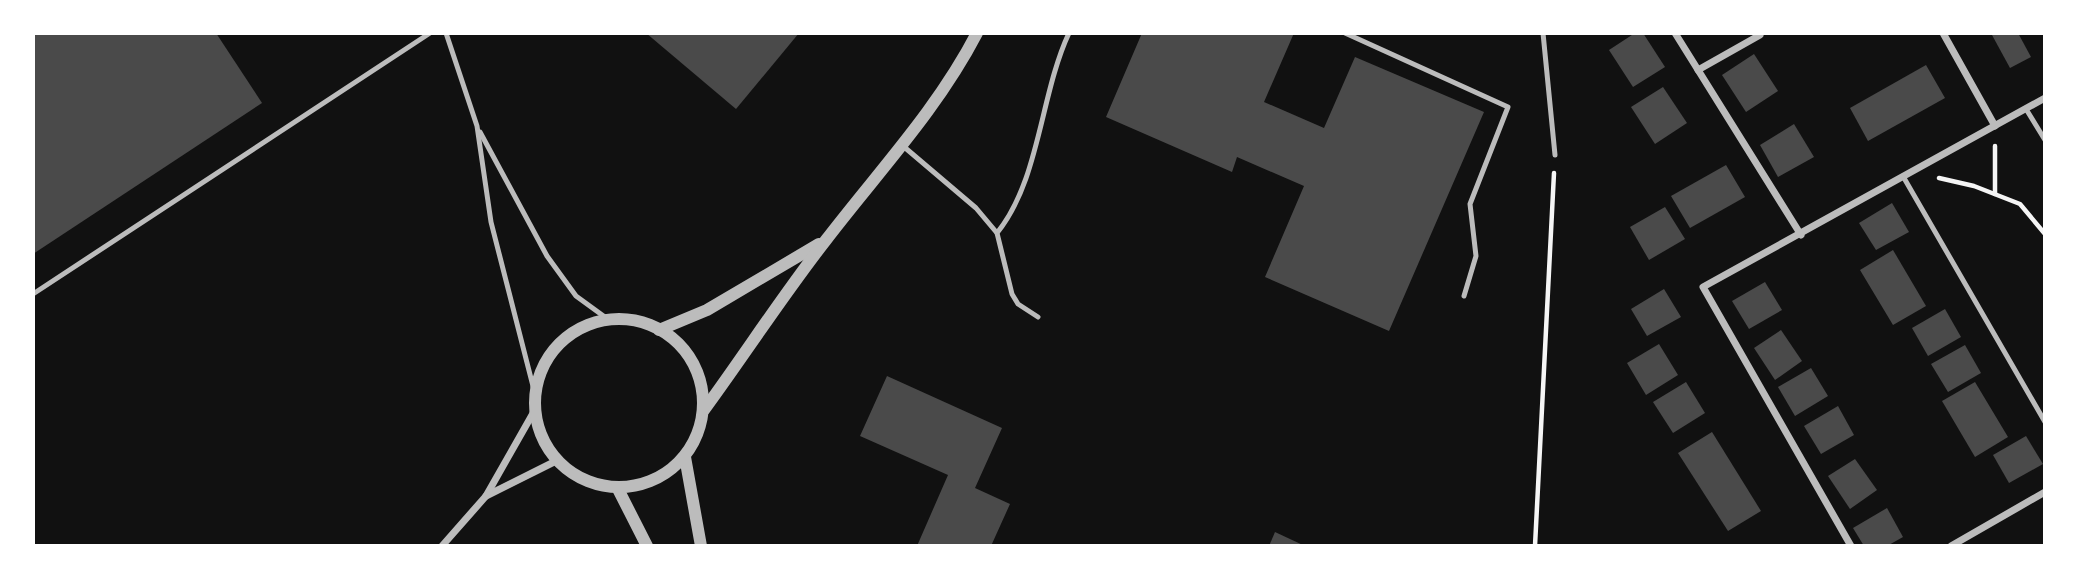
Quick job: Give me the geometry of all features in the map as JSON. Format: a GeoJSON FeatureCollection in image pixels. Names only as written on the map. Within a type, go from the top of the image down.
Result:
{"type":"FeatureCollection","features":[{"type":"Feature","properties":{"kind":"street"},"geometry":{"type":"LineString","coordinates":[[704,410],[826,240],[903,146],[958,71],[977,33]]}},
{"type":"Feature","properties":{"kind":"street"},"geometry":{"type":"LineString","coordinates":[[1675,33],[1801,235]]}},
{"type":"Feature","properties":{"kind":"street"},"geometry":{"type":"LineString","coordinates":[[1943,33],[1995,126]]}},
{"type":"Feature","properties":{"kind":"street"},"geometry":{"type":"LineString","coordinates":[[1698,70],[1760,35]]}},
{"type":"Feature","properties":{"kind":"street"},"geometry":{"type":"LineString","coordinates":[[1850,546],[1703,287],[2045,98]]}},
{"type":"Feature","properties":{"kind":"street"},"geometry":{"type":"LineString","coordinates":[[659,330],[707,310],[826,240]]}},
{"type":"Feature","properties":{"kind":"street"},"geometry":{"type":"LineString","coordinates":[[442,546],[486,496],[535,401],[546,360],[559,344],[582,327],[622,318],[651,324],[685,349],[694,363],[704,391],[704,410],[696,439],[685,457],[663,476],[646,483],[617,487],[580,478],[558,460],[547,447],[537,424],[535,401]]}},
{"type":"Feature","properties":{"kind":"street"},"geometry":{"type":"LineString","coordinates":[[685,457],[701,546]]}},
{"type":"Feature","properties":{"kind":"street"},"geometry":{"type":"LineString","coordinates":[[486,496],[558,460]]}},
{"type":"Feature","properties":{"kind":"street"},"geometry":{"type":"LineString","coordinates":[[617,487],[648,546]]}},
{"type":"Feature","properties":{"kind":"street"},"geometry":{"type":"LineString","coordinates":[[1951,546],[2045,492]]}},
{"type":"Feature","properties":{"kind":"lane"},"geometry":{"type":"LineString","coordinates":[[33,295],[430,33]]}},
{"type":"Feature","properties":{"kind":"lane"},"geometry":{"type":"LineString","coordinates":[[446,33],[477,126],[547,256],[576,296],[609,320]]}},
{"type":"Feature","properties":{"kind":"lane"},"geometry":{"type":"LineString","coordinates":[[998,233],[1018,198],[1049,86],[1069,33]]}},
{"type":"Feature","properties":{"kind":"lane"},"geometry":{"type":"LineString","coordinates":[[1345,33],[1508,107],[1470,204],[1476,256],[1464,296]]}},
{"type":"Feature","properties":{"kind":"lane"},"geometry":{"type":"LineString","coordinates":[[1543,33],[1555,155]]}},
{"type":"Feature","properties":{"kind":"lane"},"geometry":{"type":"LineString","coordinates":[[2026,109],[2045,140]]}},
{"type":"Feature","properties":{"kind":"lane"},"geometry":{"type":"LineString","coordinates":[[477,126],[491,222],[535,401]]}},
{"type":"Feature","properties":{"kind":"lane"},"geometry":{"type":"LineString","coordinates":[[903,146],[976,208],[998,233],[1012,294],[1018,304],[1038,317]]}},
{"type":"Feature","properties":{"kind":"lane"},"geometry":{"type":"LineString","coordinates":[[1904,178],[2045,422]]}},
{"type":"Feature","properties":{"kind":"path"},"geometry":{"type":"LineString","coordinates":[[1995,126],[1995,194]]}},
{"type":"Feature","properties":{"kind":"path"},"geometry":{"type":"LineString","coordinates":[[1535,546],[1555,155]]}},
{"type":"Feature","properties":{"kind":"path"},"geometry":{"type":"LineString","coordinates":[[1914,172],[1995,194],[2020,204],[2045,234]]}},
{"type":"Feature","properties":{"kind":"building"},"geometry":{"type":"Polygon","coordinates":[[[33,33],[216,33],[262,103],[33,254],[33,33]]]}},
{"type":"Feature","properties":{"kind":"building"},"geometry":{"type":"Polygon","coordinates":[[[646,33],[799,33],[736,109],[646,33]]]}},
{"type":"Feature","properties":{"kind":"building"},"geometry":{"type":"Polygon","coordinates":[[[1142,33],[1294,33],[1264,102],[1324,128],[1355,57],[1484,112],[1389,331],[1265,277],[1304,186],[1237,157],[1232,172],[1106,117],[1142,33]]]}},
{"type":"Feature","properties":{"kind":"building"},"geometry":{"type":"Polygon","coordinates":[[[1635,33],[1643,33],[1665,67],[1633,87],[1609,50],[1635,33]]]}},
{"type":"Feature","properties":{"kind":"building"},"geometry":{"type":"Polygon","coordinates":[[[2018,33],[2031,57],[2010,68],[1992,35],[2018,33]]]}},
{"type":"Feature","properties":{"kind":"building"},"geometry":{"type":"Polygon","coordinates":[[[1754,54],[1778,91],[1746,112],[1722,75],[1754,54]]]}},
{"type":"Feature","properties":{"kind":"building"},"geometry":{"type":"Polygon","coordinates":[[[1926,65],[1945,98],[1868,141],[1850,108],[1926,65]]]}},
{"type":"Feature","properties":{"kind":"building"},"geometry":{"type":"Polygon","coordinates":[[[1663,87],[1687,123],[1655,144],[1631,107],[1663,87]]]}},
{"type":"Feature","properties":{"kind":"building"},"geometry":{"type":"Polygon","coordinates":[[[1794,124],[1814,157],[1778,177],[1760,145],[1794,124]]]}},
{"type":"Feature","properties":{"kind":"building"},"geometry":{"type":"Polygon","coordinates":[[[1726,165],[1745,197],[1690,228],[1671,196],[1726,165]]]}},
{"type":"Feature","properties":{"kind":"building"},"geometry":{"type":"Polygon","coordinates":[[[1892,203],[1909,232],[1876,250],[1859,223],[1892,203]]]}},
{"type":"Feature","properties":{"kind":"building"},"geometry":{"type":"Polygon","coordinates":[[[1665,207],[1685,239],[1649,260],[1630,227],[1665,207]]]}},
{"type":"Feature","properties":{"kind":"building"},"geometry":{"type":"Polygon","coordinates":[[[1893,250],[1926,306],[1893,325],[1860,270],[1893,250]]]}},
{"type":"Feature","properties":{"kind":"building"},"geometry":{"type":"Polygon","coordinates":[[[1765,282],[1782,310],[1749,329],[1732,301],[1765,282]]]}},
{"type":"Feature","properties":{"kind":"building"},"geometry":{"type":"Polygon","coordinates":[[[1664,289],[1681,317],[1647,336],[1631,309],[1664,289]]]}},
{"type":"Feature","properties":{"kind":"building"},"geometry":{"type":"Polygon","coordinates":[[[1945,309],[1961,337],[1928,356],[1912,328],[1945,309]]]}},
{"type":"Feature","properties":{"kind":"building"},"geometry":{"type":"Polygon","coordinates":[[[1781,330],[1802,361],[1775,380],[1754,348],[1781,330]]]}},
{"type":"Feature","properties":{"kind":"building"},"geometry":{"type":"Polygon","coordinates":[[[1659,344],[1678,375],[1646,395],[1627,363],[1659,344]]]}},
{"type":"Feature","properties":{"kind":"building"},"geometry":{"type":"Polygon","coordinates":[[[1965,345],[1981,373],[1948,392],[1931,364],[1965,345]]]}},
{"type":"Feature","properties":{"kind":"building"},"geometry":{"type":"Polygon","coordinates":[[[1811,368],[1828,396],[1795,416],[1778,387],[1811,368]]]}},
{"type":"Feature","properties":{"kind":"building"},"geometry":{"type":"Polygon","coordinates":[[[887,376],[1002,428],[975,488],[1010,504],[991,546],[917,546],[948,475],[860,436],[887,376]]]}},
{"type":"Feature","properties":{"kind":"building"},"geometry":{"type":"Polygon","coordinates":[[[1686,382],[1705,413],[1673,433],[1653,402],[1686,382]]]}},
{"type":"Feature","properties":{"kind":"building"},"geometry":{"type":"Polygon","coordinates":[[[1975,382],[2008,437],[1975,457],[1942,401],[1975,382]]]}},
{"type":"Feature","properties":{"kind":"building"},"geometry":{"type":"Polygon","coordinates":[[[1838,406],[1854,435],[1821,454],[1804,426],[1838,406]]]}},
{"type":"Feature","properties":{"kind":"building"},"geometry":{"type":"Polygon","coordinates":[[[1712,432],[1761,511],[1728,531],[1678,453],[1712,432]]]}},
{"type":"Feature","properties":{"kind":"building"},"geometry":{"type":"Polygon","coordinates":[[[2026,436],[2043,464],[2009,483],[1993,455],[2026,436]]]}},
{"type":"Feature","properties":{"kind":"building"},"geometry":{"type":"Polygon","coordinates":[[[1855,459],[1877,490],[1850,509],[1828,476],[1855,459]]]}},
{"type":"Feature","properties":{"kind":"building"},"geometry":{"type":"Polygon","coordinates":[[[1887,508],[1903,537],[1887,546],[1864,546],[1853,528],[1887,508]]]}},
{"type":"Feature","properties":{"kind":"building"},"geometry":{"type":"Polygon","coordinates":[[[1275,532],[1305,546],[1269,546],[1275,532]]]}}]}
